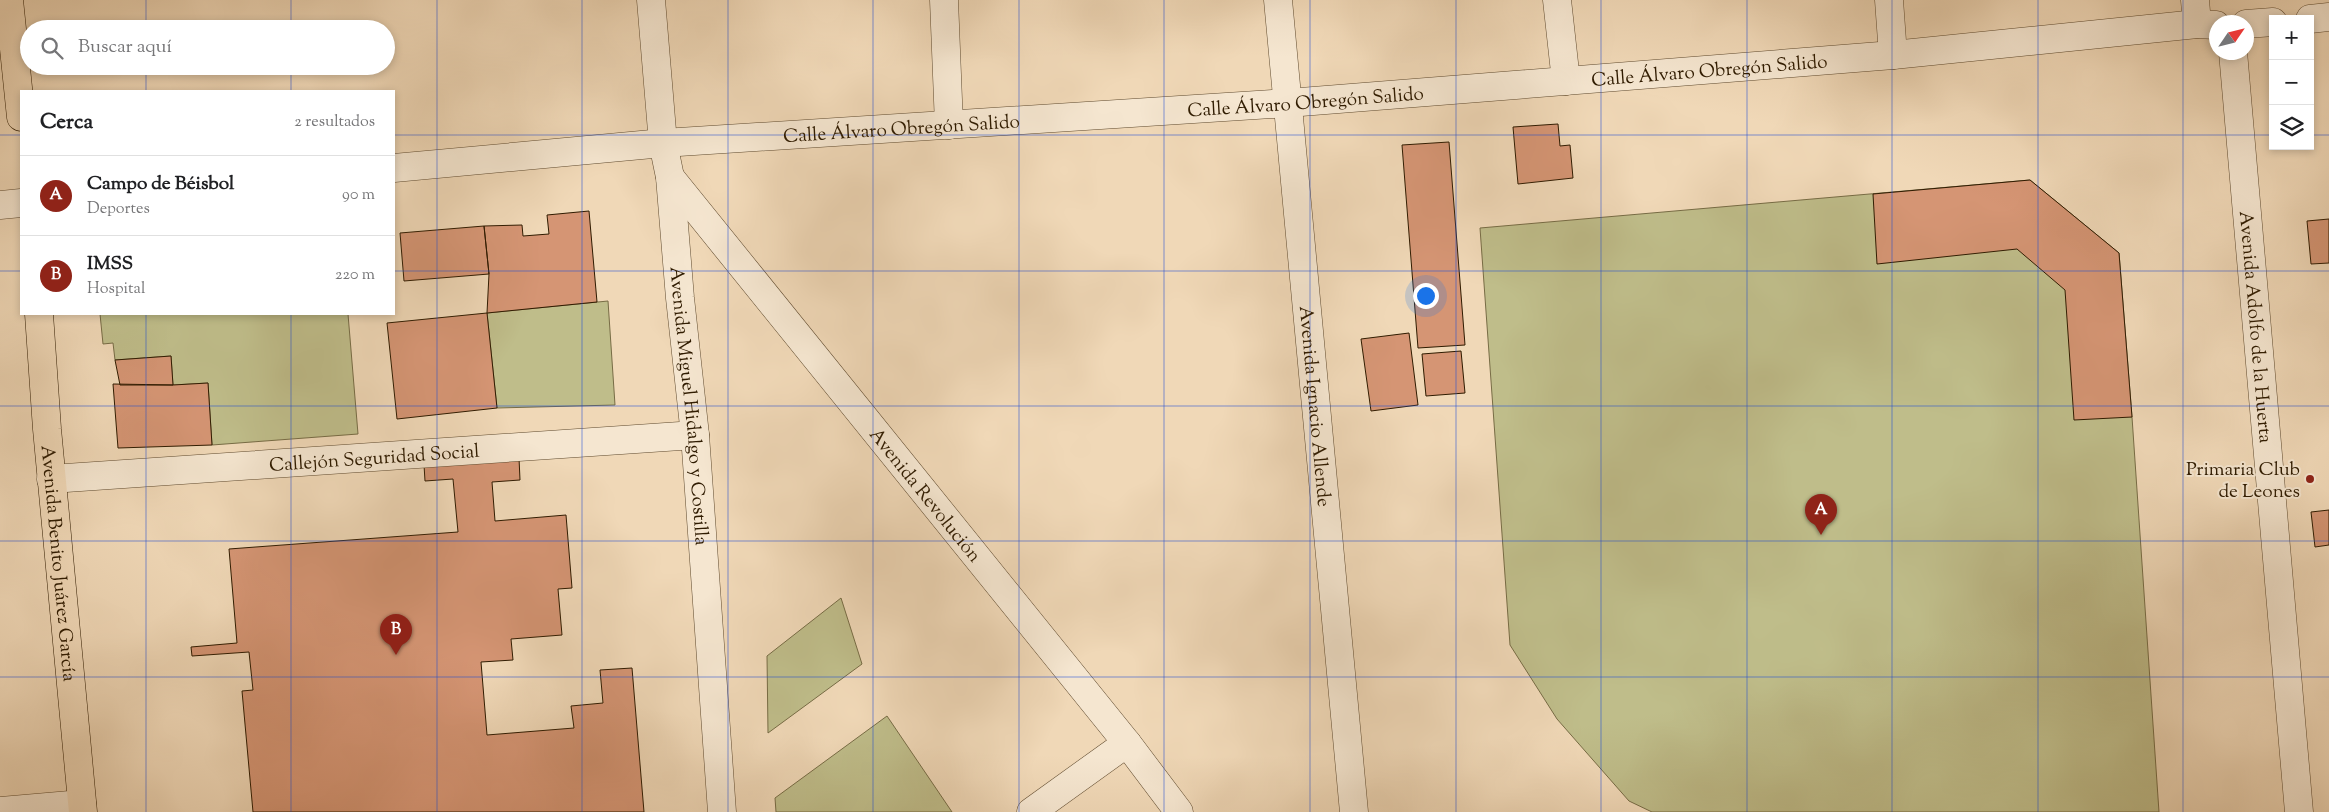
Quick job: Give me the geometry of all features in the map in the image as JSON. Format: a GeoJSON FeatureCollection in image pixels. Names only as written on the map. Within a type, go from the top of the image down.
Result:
{"type":"FeatureCollection","features":[{"type":"Feature","properties":{"kind":"main road"},"geometry":{"type":"LineString","coordinates":[[9,0],[20,107]]}},
{"type":"Feature","properties":{"kind":"main road","name":"Avenida Benito Juárez García"},"geometry":{"type":"LineString","coordinates":[[38,315],[83,808]]}},
{"type":"Feature","properties":{"kind":"street","name":"Avenida Miguel Hidalgo y Costilla"},"geometry":{"type":"LineString","coordinates":[[651,0],[663,143],[670,177],[680,298],[695,435],[722,812]]}},
{"type":"Feature","properties":{"kind":"street"},"geometry":{"type":"LineString","coordinates":[[944,0],[949,125]]}},
{"type":"Feature","properties":{"kind":"street","name":"Avenida Ignacio Allende"},"geometry":{"type":"LineString","coordinates":[[1278,0],[1354,812]]}},
{"type":"Feature","properties":{"kind":"street"},"geometry":{"type":"LineString","coordinates":[[1557,0],[1566,81]]}},
{"type":"Feature","properties":{"kind":"street"},"geometry":{"type":"LineString","coordinates":[[1889,0],[1894,55]]}},
{"type":"Feature","properties":{"kind":"street","name":"Calle Álvaro Obregón Salido"},"geometry":{"type":"LineString","coordinates":[[395,168],[663,143],[1288,103],[1894,55],[2203,16]]}},
{"type":"Feature","properties":{"kind":"street"},"geometry":{"type":"LineString","coordinates":[[2314,19],[2329,17]]}},
{"type":"Feature","properties":{"kind":"street"},"geometry":{"type":"LineString","coordinates":[[2254,23],[2269,22]]}},
{"type":"Feature","properties":{"kind":"street","name":"Avenida Adolfo de la Huerta"},"geometry":{"type":"LineString","coordinates":[[2234,60],[2298,812]]}},
{"type":"Feature","properties":{"kind":"street","name":"Avenida Revolución"},"geometry":{"type":"LineString","coordinates":[[670,177],[1127,743],[1179,812]]}},
{"type":"Feature","properties":{"kind":"street"},"geometry":{"type":"LineString","coordinates":[[0,205],[20,204]]}},
{"type":"Feature","properties":{"kind":"street","name":"Callejón Seguridad Social"},"geometry":{"type":"LineString","coordinates":[[52,479],[695,435]]}},
{"type":"Feature","properties":{"kind":"street"},"geometry":{"type":"LineString","coordinates":[[1031,812],[1127,743]]}},
{"type":"Feature","properties":{"kind":"street"},"geometry":{"type":"LineString","coordinates":[[0,811],[83,808]]}},
{"type":"Feature","properties":{"kind":"shaded area"},"geometry":{"type":"Polygon","coordinates":[[[2030,180],[2119,253],[2159,812],[1652,812],[1629,801],[1557,719],[1510,645],[1480,228],[2030,180]]]}},
{"type":"Feature","properties":{"kind":"shaded area"},"geometry":{"type":"Polygon","coordinates":[[[608,301],[615,405],[497,408],[487,313],[608,301]]]}},
{"type":"Feature","properties":{"kind":"shaded area"},"geometry":{"type":"Polygon","coordinates":[[[100,315],[348,315],[358,434],[212,445],[208,383],[173,385],[171,356],[115,360],[113,343],[103,344],[100,315]]]}},
{"type":"Feature","properties":{"kind":"shaded area"},"geometry":{"type":"Polygon","coordinates":[[[841,598],[862,664],[768,733],[767,656],[841,598]]]}},
{"type":"Feature","properties":{"kind":"shaded area"},"geometry":{"type":"Polygon","coordinates":[[[887,716],[952,812],[776,812],[775,798],[887,716]]]}},
{"type":"Feature","properties":{"kind":"building"},"geometry":{"type":"Polygon","coordinates":[[[1558,124],[1560,146],[1570,145],[1573,178],[1518,184],[1513,127],[1558,124]]]}},
{"type":"Feature","properties":{"kind":"building"},"geometry":{"type":"Polygon","coordinates":[[[1449,142],[1465,345],[1418,348],[1402,145],[1449,142]]]}},
{"type":"Feature","properties":{"kind":"building"},"geometry":{"type":"Polygon","coordinates":[[[2030,180],[2119,253],[2132,417],[2074,420],[2065,290],[2017,249],[1877,264],[1873,194],[2030,180]]]}},
{"type":"Feature","properties":{"kind":"building"},"geometry":{"type":"Polygon","coordinates":[[[589,211],[597,302],[487,313],[489,274],[484,226],[522,225],[523,236],[549,234],[547,215],[589,211]]]}},
{"type":"Feature","properties":{"kind":"building"},"geometry":{"type":"Polygon","coordinates":[[[2329,219],[2329,263],[2311,264],[2307,221],[2329,219]]]}},
{"type":"Feature","properties":{"kind":"building"},"geometry":{"type":"Polygon","coordinates":[[[484,226],[489,274],[404,281],[400,233],[484,226]]]}},
{"type":"Feature","properties":{"kind":"building"},"geometry":{"type":"Polygon","coordinates":[[[487,313],[497,408],[397,419],[387,323],[487,313]]]}},
{"type":"Feature","properties":{"kind":"building"},"geometry":{"type":"Polygon","coordinates":[[[1409,333],[1418,405],[1371,411],[1361,339],[1409,333]]]}},
{"type":"Feature","properties":{"kind":"building"},"geometry":{"type":"Polygon","coordinates":[[[1461,351],[1465,393],[1426,396],[1422,354],[1461,351]]]}},
{"type":"Feature","properties":{"kind":"building"},"geometry":{"type":"Polygon","coordinates":[[[171,356],[173,385],[120,385],[115,360],[171,356]]]}},
{"type":"Feature","properties":{"kind":"building"},"geometry":{"type":"Polygon","coordinates":[[[208,383],[212,445],[118,448],[113,384],[173,385],[208,383]]]}},
{"type":"Feature","properties":{"kind":"building"},"geometry":{"type":"Polygon","coordinates":[[[519,458],[520,480],[492,482],[495,521],[566,515],[572,588],[558,589],[562,635],[511,639],[513,660],[481,662],[487,735],[574,728],[571,706],[603,703],[600,670],[632,668],[644,812],[253,812],[242,691],[253,690],[249,652],[192,656],[191,647],[237,643],[229,549],[458,532],[453,479],[425,481],[424,465],[519,458]]]}},
{"type":"Feature","properties":{"kind":"building"},"geometry":{"type":"Polygon","coordinates":[[[2329,510],[2329,545],[2315,547],[2311,512],[2329,510]]]}},
{"type":"Feature","properties":{"kind":"place","name":"Primaria Club de Leones"},"geometry":{"type":"Point","coordinates":[2310,479]}},
{"type":"Feature","properties":{"kind":"place","name":"Campo de Béisbol"},"geometry":{"type":"Point","coordinates":[1821,535]}},
{"type":"Feature","properties":{"kind":"place","name":"IMSS"},"geometry":{"type":"Point","coordinates":[396,655]}}]}
